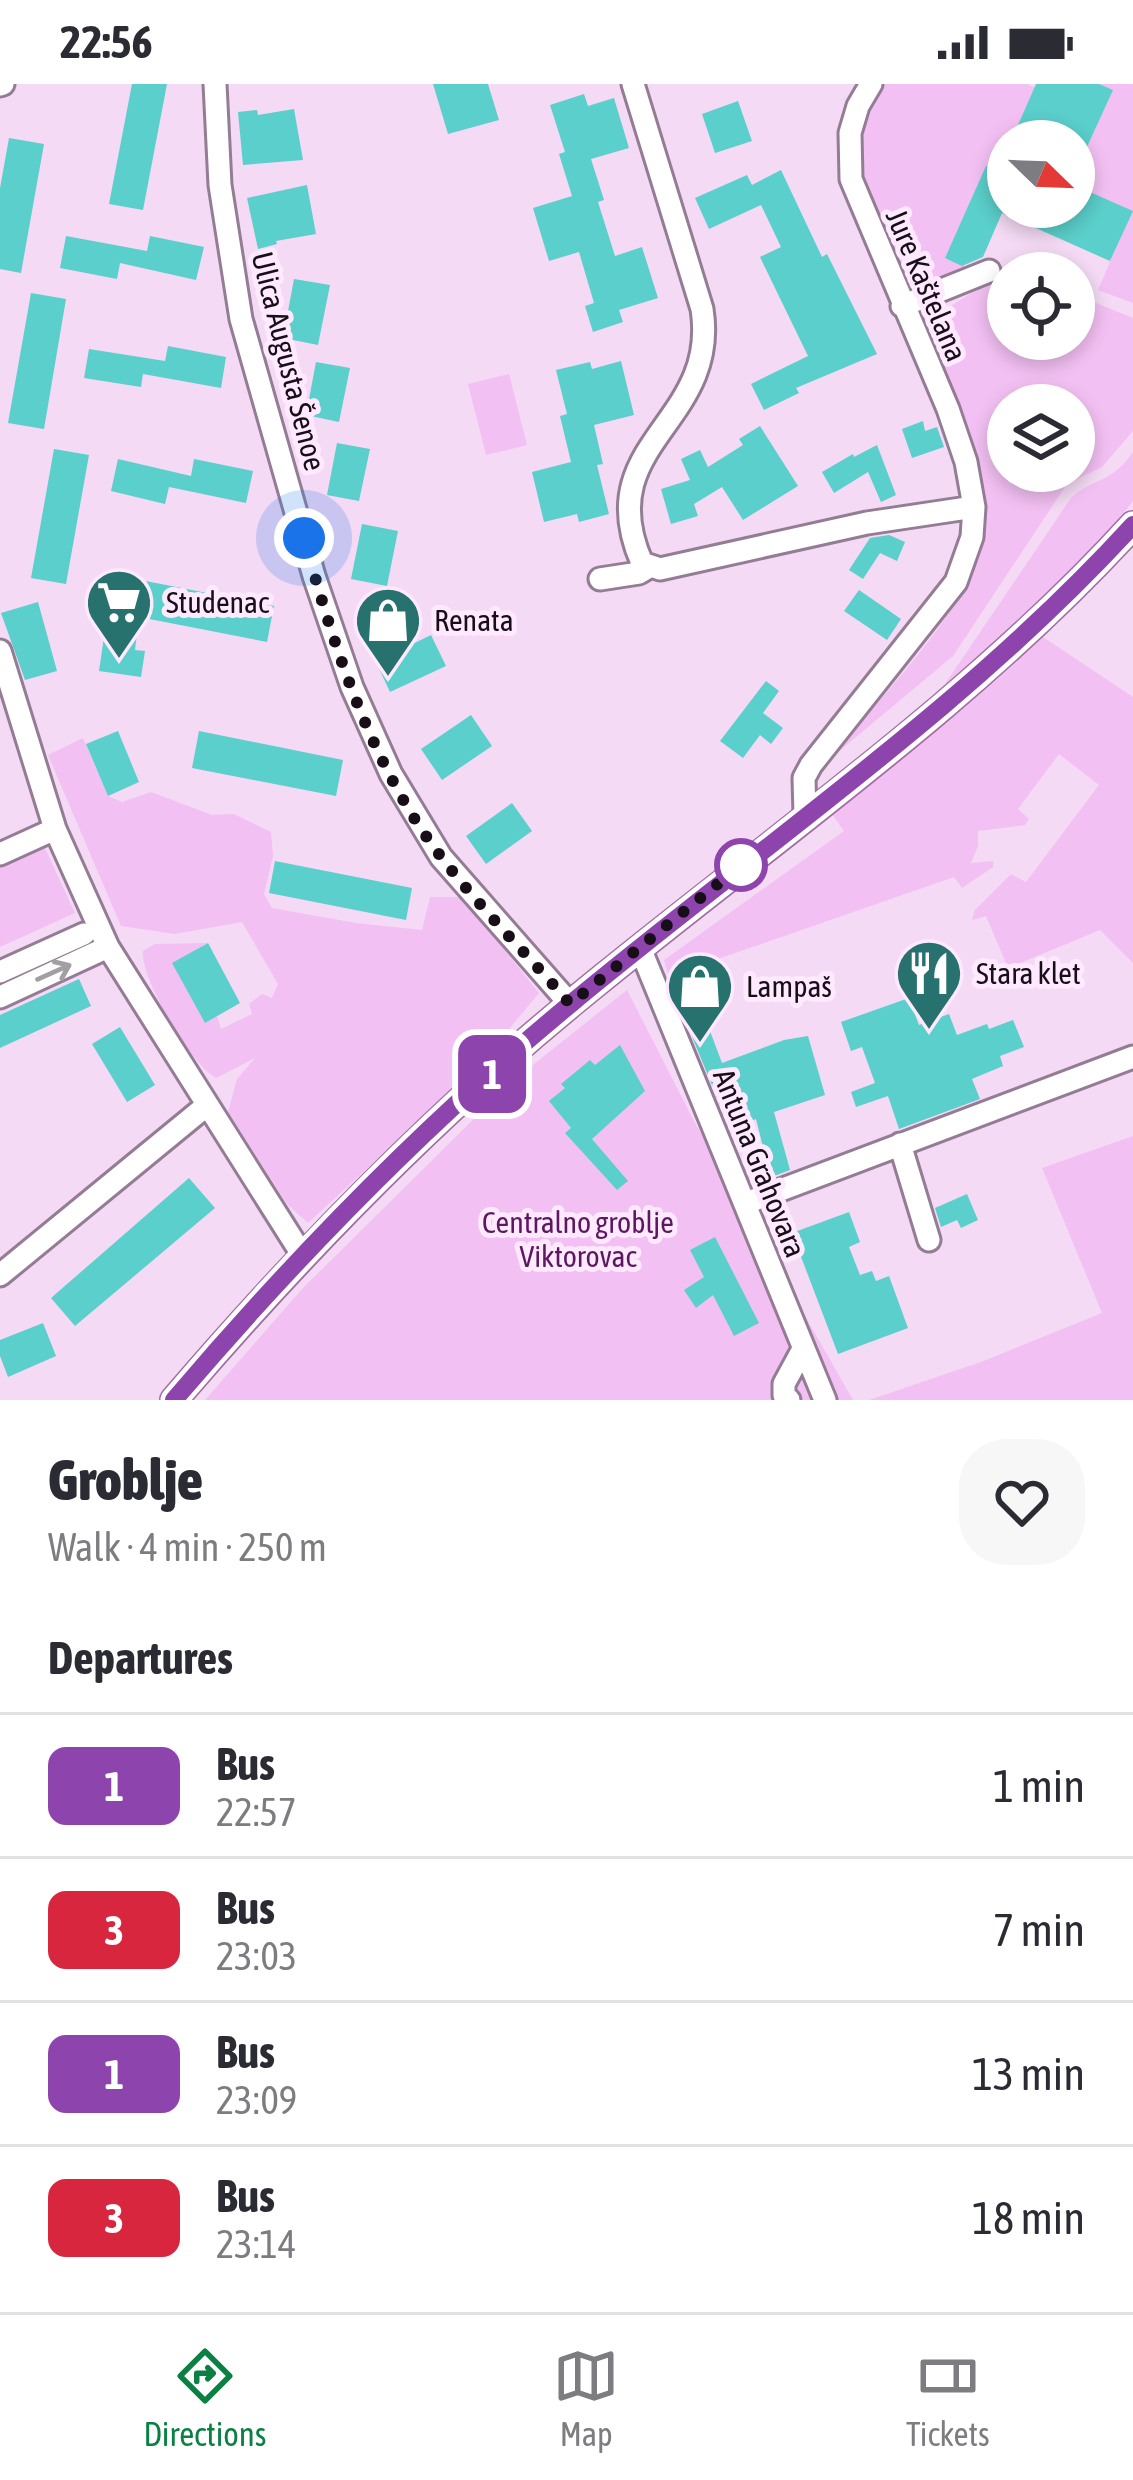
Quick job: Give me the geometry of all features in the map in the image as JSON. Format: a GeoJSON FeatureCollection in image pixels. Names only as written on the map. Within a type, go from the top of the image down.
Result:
{"type":"FeatureCollection","features":[{"type":"Feature","properties":{"kind":"main road"},"geometry":{"type":"LineString","coordinates":[[174,1400],[303,1256],[417,1143],[570,1004],[964,688],[1133,525]]}},
{"type":"Feature","properties":{"kind":"street","name":"Ulica Augusta Šenoe"},"geometry":{"type":"LineString","coordinates":[[214,84],[220,184],[242,319],[314,576],[352,687],[391,774],[441,856],[570,1004]]}},
{"type":"Feature","properties":{"kind":"street"},"geometry":{"type":"LineString","coordinates":[[633,84],[702,308],[706,336],[691,390],[641,455],[633,475],[630,493],[638,554],[649,567]]}},
{"type":"Feature","properties":{"kind":"street","name":"Jure Kaštelana"},"geometry":{"type":"LineString","coordinates":[[806,814],[804,778],[811,765],[956,582],[972,537],[974,507],[966,463],[948,409],[858,200],[850,167],[850,134],[871,84]]}},
{"type":"Feature","properties":{"kind":"street"},"geometry":{"type":"LineString","coordinates":[[902,307],[987,272]]}},
{"type":"Feature","properties":{"kind":"street"},"geometry":{"type":"LineString","coordinates":[[600,579],[974,507]]}},
{"type":"Feature","properties":{"kind":"street"},"geometry":{"type":"LineString","coordinates":[[0,651],[56,829],[109,947],[303,1256]]}},
{"type":"Feature","properties":{"kind":"street"},"geometry":{"type":"LineString","coordinates":[[0,854],[56,829]]}},
{"type":"Feature","properties":{"kind":"street"},"geometry":{"type":"LineString","coordinates":[[0,971],[84,934]]}},
{"type":"Feature","properties":{"kind":"street"},"geometry":{"type":"LineString","coordinates":[[0,997],[109,947]]}},
{"type":"Feature","properties":{"kind":"street","name":"Antuna Grahovara"},"geometry":{"type":"LineString","coordinates":[[640,948],[746,1203],[819,1396]]}},
{"type":"Feature","properties":{"kind":"street"},"geometry":{"type":"LineString","coordinates":[[746,1203],[1133,1057]]}},
{"type":"Feature","properties":{"kind":"street"},"geometry":{"type":"LineString","coordinates":[[0,1275],[206,1106]]}},
{"type":"Feature","properties":{"kind":"street"},"geometry":{"type":"LineString","coordinates":[[900,1144],[929,1240]]}},
{"type":"Feature","properties":{"kind":"street"},"geometry":{"type":"LineString","coordinates":[[789,1400],[784,1384],[803,1349]]}},
{"type":"Feature","properties":{"kind":"green space"},"geometry":{"type":"Polygon","coordinates":[[[885,84],[1027,84],[1038,89],[1021,120],[987,120],[987,185],[945,257],[974,271],[909,296],[866,190],[862,138],[885,84]]]}},
{"type":"Feature","properties":{"kind":"green space"},"geometry":{"type":"Polygon","coordinates":[[[1099,84],[1133,84],[1133,303],[1098,290],[1132,211],[1095,194],[1095,129],[1112,91],[1099,84]]]}},
{"type":"Feature","properties":{"kind":"green space"},"geometry":{"type":"Polygon","coordinates":[[[987,283],[987,360],[1095,360],[1095,303],[1133,318],[1133,431],[1095,470],[1095,384],[987,384],[987,492],[1062,492],[953,656],[825,763],[941,624],[976,564],[984,537],[982,484],[955,401],[919,326],[987,283]]]}},
{"type":"Feature","properties":{"kind":"green space"},"geometry":{"type":"Polygon","coordinates":[[[509,374],[527,445],[486,455],[468,384],[509,374]]]}},
{"type":"Feature","properties":{"kind":"green space"},"geometry":{"type":"Polygon","coordinates":[[[1133,452],[1133,501],[1090,555],[1018,624],[945,684],[1071,498],[1079,492],[1095,492],[1095,483],[1118,470],[1133,452]]]}},
{"type":"Feature","properties":{"kind":"green space"},"geometry":{"type":"Polygon","coordinates":[[[1040,635],[1133,697],[1133,963],[1100,930],[1008,968],[986,916],[972,920],[975,910],[1011,874],[1026,882],[1099,785],[1059,754],[1018,809],[1029,819],[1025,825],[978,831],[971,863],[993,861],[993,867],[962,888],[954,877],[712,961],[715,975],[673,991],[664,960],[844,831],[830,811],[1040,635]]]}},
{"type":"Feature","properties":{"kind":"green space"},"geometry":{"type":"Polygon","coordinates":[[[83,738],[108,796],[122,802],[151,792],[212,815],[234,814],[271,832],[273,856],[264,894],[272,908],[422,930],[430,897],[462,897],[539,993],[480,1064],[308,1223],[287,1204],[228,1112],[237,1079],[255,1058],[216,1078],[206,1070],[158,1000],[143,951],[155,944],[207,943],[173,964],[217,1016],[221,1029],[252,1014],[249,1004],[262,994],[272,998],[278,984],[242,922],[175,934],[121,926],[48,755],[83,738]]]}},
{"type":"Feature","properties":{"kind":"green space"},"geometry":{"type":"Polygon","coordinates":[[[44,846],[75,913],[0,947],[0,866],[44,846]]]}},
{"type":"Feature","properties":{"kind":"green space","name":"Centralno groblje Viktorovac"},"geometry":{"type":"Polygon","coordinates":[[[627,990],[695,1123],[853,1400],[205,1400],[302,1289],[494,1099],[627,990]]]}},
{"type":"Feature","properties":{"kind":"green space"},"geometry":{"type":"Polygon","coordinates":[[[1133,1136],[1133,1400],[869,1400],[1102,1313],[1042,1168],[1133,1136]]]}},
{"type":"Feature","properties":{"kind":"building"},"geometry":{"type":"Polygon","coordinates":[[[132,84],[167,84],[143,210],[109,204],[132,84]]]}},
{"type":"Feature","properties":{"kind":"building"},"geometry":{"type":"Polygon","coordinates":[[[433,84],[488,84],[499,120],[448,134],[433,84]]]}},
{"type":"Feature","properties":{"kind":"building"},"geometry":{"type":"Polygon","coordinates":[[[1036,84],[1099,84],[1113,90],[1095,129],[1095,120],[1020,120],[1036,84]]]}},
{"type":"Feature","properties":{"kind":"building"},"geometry":{"type":"Polygon","coordinates":[[[584,94],[588,106],[614,98],[629,148],[591,159],[604,200],[598,202],[615,256],[642,247],[658,298],[619,310],[623,322],[593,332],[585,306],[594,303],[579,252],[549,261],[533,208],[572,196],[550,105],[584,94]]]}},
{"type":"Feature","properties":{"kind":"building"},"geometry":{"type":"Polygon","coordinates":[[[738,101],[752,141],[715,153],[702,114],[738,101]]]}},
{"type":"Feature","properties":{"kind":"building"},"geometry":{"type":"Polygon","coordinates":[[[294,109],[303,160],[243,165],[238,112],[257,110],[258,115],[294,109]]]}},
{"type":"Feature","properties":{"kind":"building"},"geometry":{"type":"Polygon","coordinates":[[[9,138],[44,144],[21,273],[0,269],[0,188],[9,138]]]}},
{"type":"Feature","properties":{"kind":"building"},"geometry":{"type":"Polygon","coordinates":[[[986,166],[987,228],[996,228],[983,257],[962,266],[945,258],[986,166]]]}},
{"type":"Feature","properties":{"kind":"building"},"geometry":{"type":"Polygon","coordinates":[[[781,170],[822,257],[827,254],[877,354],[796,388],[799,393],[764,410],[751,384],[808,356],[760,257],[781,247],[761,205],[709,229],[695,198],[747,175],[752,185],[781,170]]]}},
{"type":"Feature","properties":{"kind":"building"},"geometry":{"type":"Polygon","coordinates":[[[307,185],[316,234],[258,249],[247,198],[307,185]]]}},
{"type":"Feature","properties":{"kind":"building"},"geometry":{"type":"Polygon","coordinates":[[[1095,194],[1133,211],[1110,261],[1036,228],[1095,228],[1095,194]]]}},
{"type":"Feature","properties":{"kind":"building"},"geometry":{"type":"Polygon","coordinates":[[[66,236],[147,251],[150,236],[204,247],[196,280],[120,263],[117,279],[60,268],[66,236]]]}},
{"type":"Feature","properties":{"kind":"building"},"geometry":{"type":"Polygon","coordinates":[[[294,279],[330,285],[318,345],[283,338],[294,279]]]}},
{"type":"Feature","properties":{"kind":"building"},"geometry":{"type":"Polygon","coordinates":[[[31,293],[66,299],[44,429],[8,423],[31,293]]]}},
{"type":"Feature","properties":{"kind":"building"},"geometry":{"type":"Polygon","coordinates":[[[168,346],[226,357],[221,388],[143,374],[141,387],[84,378],[89,349],[165,361],[168,346]]]}},
{"type":"Feature","properties":{"kind":"building"},"geometry":{"type":"Polygon","coordinates":[[[621,361],[634,415],[594,425],[603,464],[597,465],[609,514],[579,522],[577,514],[544,522],[532,472],[571,462],[560,416],[567,414],[556,370],[590,362],[592,369],[621,361]]]}},
{"type":"Feature","properties":{"kind":"building"},"geometry":{"type":"Polygon","coordinates":[[[316,362],[350,368],[339,422],[306,415],[316,362]]]}},
{"type":"Feature","properties":{"kind":"building"},"geometry":{"type":"Polygon","coordinates":[[[923,421],[925,431],[937,427],[944,447],[912,458],[902,429],[923,421]]]}},
{"type":"Feature","properties":{"kind":"building"},"geometry":{"type":"Polygon","coordinates":[[[760,426],[798,486],[743,520],[722,487],[694,504],[698,516],[671,524],[661,489],[690,480],[681,459],[700,450],[708,467],[743,445],[739,439],[760,426]]]}},
{"type":"Feature","properties":{"kind":"building"},"geometry":{"type":"Polygon","coordinates":[[[337,443],[370,449],[359,501],[327,495],[337,443]]]}},
{"type":"Feature","properties":{"kind":"building"},"geometry":{"type":"Polygon","coordinates":[[[877,445],[896,495],[881,502],[868,472],[834,493],[822,472],[877,445]]]}},
{"type":"Feature","properties":{"kind":"building"},"geometry":{"type":"Polygon","coordinates":[[[54,449],[89,455],[66,584],[31,578],[54,449]]]}},
{"type":"Feature","properties":{"kind":"building"},"geometry":{"type":"Polygon","coordinates":[[[118,459],[191,476],[194,459],[253,471],[246,503],[169,487],[165,504],[111,491],[118,459]]]}},
{"type":"Feature","properties":{"kind":"building"},"geometry":{"type":"Polygon","coordinates":[[[362,524],[398,531],[387,586],[351,579],[362,524]]]}},
{"type":"Feature","properties":{"kind":"building"},"geometry":{"type":"Polygon","coordinates":[[[889,535],[905,542],[897,561],[880,553],[863,579],[849,570],[870,538],[889,535]]]}},
{"type":"Feature","properties":{"kind":"building"},"geometry":{"type":"Polygon","coordinates":[[[130,578],[274,606],[267,642],[139,617],[135,650],[145,651],[141,677],[99,671],[106,623],[121,625],[130,578]]]}},
{"type":"Feature","properties":{"kind":"building"},"geometry":{"type":"Polygon","coordinates":[[[859,590],[901,619],[887,640],[844,611],[859,590]]]}},
{"type":"Feature","properties":{"kind":"building"},"geometry":{"type":"Polygon","coordinates":[[[38,602],[57,671],[25,680],[1,613],[38,602]]]}},
{"type":"Feature","properties":{"kind":"building"},"geometry":{"type":"Polygon","coordinates":[[[431,635],[446,666],[390,692],[376,662],[431,635]]]}},
{"type":"Feature","properties":{"kind":"building"},"geometry":{"type":"Polygon","coordinates":[[[766,681],[779,691],[763,713],[783,728],[771,744],[760,735],[743,758],[720,741],[766,681]]]}},
{"type":"Feature","properties":{"kind":"building"},"geometry":{"type":"Polygon","coordinates":[[[471,715],[492,746],[442,780],[421,749],[471,715]]]}},
{"type":"Feature","properties":{"kind":"building"},"geometry":{"type":"Polygon","coordinates":[[[118,731],[139,782],[108,796],[86,744],[118,731]]]}},
{"type":"Feature","properties":{"kind":"building"},"geometry":{"type":"Polygon","coordinates":[[[199,731],[343,760],[336,796],[192,768],[199,731]]]}},
{"type":"Feature","properties":{"kind":"building"},"geometry":{"type":"Polygon","coordinates":[[[512,803],[532,831],[486,864],[466,836],[512,803]]]}},
{"type":"Feature","properties":{"kind":"building"},"geometry":{"type":"Polygon","coordinates":[[[275,861],[412,888],[406,920],[269,893],[275,861]]]}},
{"type":"Feature","properties":{"kind":"building"},"geometry":{"type":"Polygon","coordinates":[[[208,943],[240,1003],[205,1023],[172,963],[208,943]]]}},
{"type":"Feature","properties":{"kind":"building"},"geometry":{"type":"Polygon","coordinates":[[[79,979],[91,1006],[0,1048],[0,1015],[79,979]]]}},
{"type":"Feature","properties":{"kind":"building"},"geometry":{"type":"Polygon","coordinates":[[[909,998],[919,1025],[949,1014],[957,1035],[1013,1020],[1024,1047],[1000,1056],[1003,1066],[972,1079],[980,1099],[899,1129],[888,1096],[856,1107],[851,1092],[875,1083],[862,1047],[851,1051],[841,1022],[909,998]]]}},
{"type":"Feature","properties":{"kind":"building"},"geometry":{"type":"Polygon","coordinates":[[[704,1015],[722,1063],[808,1036],[825,1095],[774,1112],[790,1170],[758,1182],[751,1159],[765,1155],[756,1119],[730,1129],[686,1022],[704,1015]]]}},
{"type":"Feature","properties":{"kind":"building"},"geometry":{"type":"Polygon","coordinates":[[[120,1027],[155,1085],[127,1102],[92,1044],[120,1027]]]}},
{"type":"Feature","properties":{"kind":"building"},"geometry":{"type":"Polygon","coordinates":[[[620,1045],[645,1091],[592,1139],[628,1181],[617,1190],[565,1133],[571,1128],[549,1101],[590,1060],[595,1065],[620,1045]]]}},
{"type":"Feature","properties":{"kind":"building"},"geometry":{"type":"Polygon","coordinates":[[[189,1178],[215,1208],[75,1326],[51,1298],[189,1178]]]}},
{"type":"Feature","properties":{"kind":"building"},"geometry":{"type":"Polygon","coordinates":[[[967,1194],[978,1220],[961,1228],[957,1220],[941,1227],[935,1208],[967,1194]]]}},
{"type":"Feature","properties":{"kind":"building"},"geometry":{"type":"Polygon","coordinates":[[[849,1212],[860,1242],[849,1247],[860,1275],[872,1271],[876,1281],[889,1276],[908,1328],[838,1354],[792,1233],[849,1212]]]}},
{"type":"Feature","properties":{"kind":"building"},"geometry":{"type":"Polygon","coordinates":[[[715,1237],[759,1323],[734,1336],[713,1295],[696,1308],[684,1290],[704,1277],[690,1250],[715,1237]]]}},
{"type":"Feature","properties":{"kind":"building"},"geometry":{"type":"Polygon","coordinates":[[[43,1323],[56,1356],[8,1377],[0,1340],[43,1323]]]}},
{"type":"Feature","properties":{"kind":"bus line","name":"1"},"geometry":{"type":"LineString","coordinates":[[174,1400],[303,1256],[527,1042],[964,688],[1133,525]]}},
{"type":"Feature","properties":{"kind":"place","name":"Studenac"},"geometry":{"type":"Point","coordinates":[119,661]}},
{"type":"Feature","properties":{"kind":"place","name":"Renata"},"geometry":{"type":"Point","coordinates":[388,679]}},
{"type":"Feature","properties":{"kind":"place","name":"Stara klet"},"geometry":{"type":"Point","coordinates":[929,1032]}},
{"type":"Feature","properties":{"kind":"place","name":"Lampaš"},"geometry":{"type":"Point","coordinates":[700,1045]}},
{"type":"Feature","properties":{"kind":"route"},"geometry":{"type":"LineString","coordinates":[[304,538],[352,687],[391,774],[441,856],[570,1004],[741,865]]}}]}
